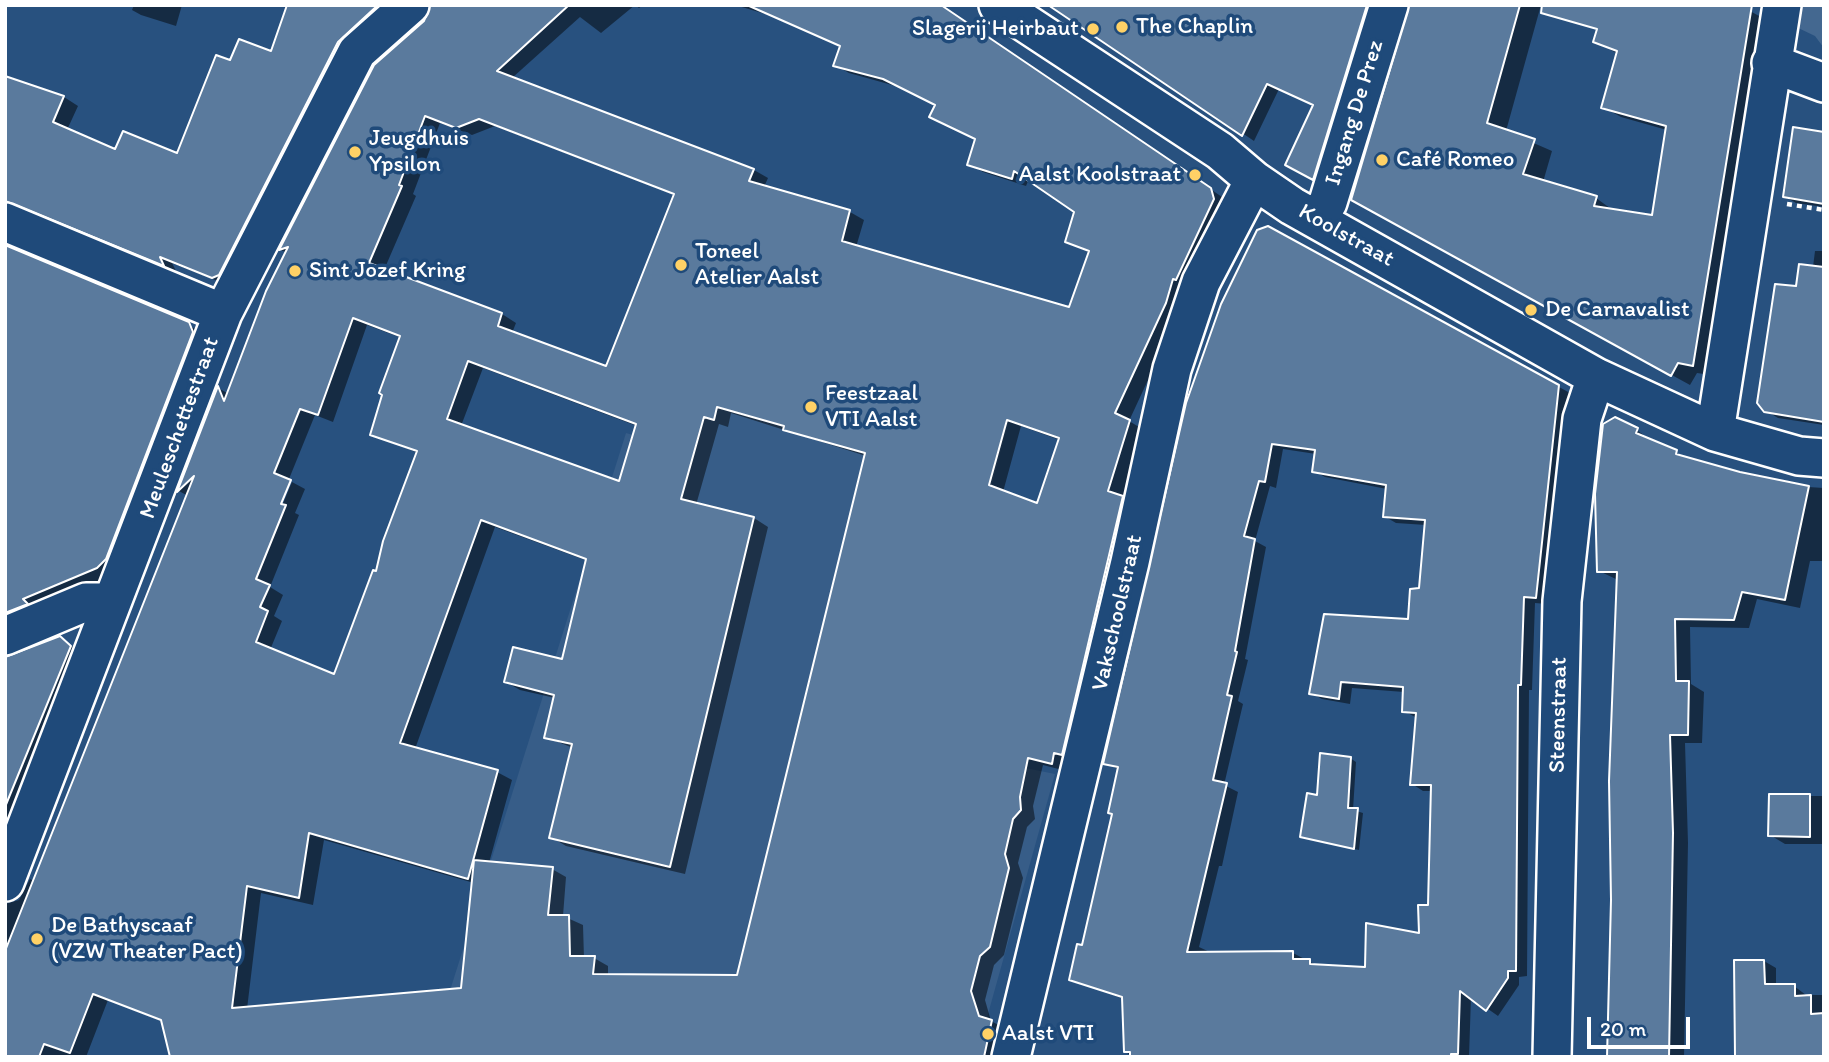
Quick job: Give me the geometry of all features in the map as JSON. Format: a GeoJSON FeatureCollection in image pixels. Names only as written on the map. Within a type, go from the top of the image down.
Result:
{"type":"FeatureCollection","features":[{"type":"Feature","properties":{"kind":"street","name":"Meuleschettestraat"},"geometry":{"type":"LineString","coordinates":[[5,882],[99,642],[110,602],[125,575],[223,313],[357,52],[410,5]]}},
{"type":"Feature","properties":{"kind":"street","name":"Koolstraat"},"geometry":{"type":"LineString","coordinates":[[998,5],[1220,151],[1254,180],[1595,377],[1715,432],[1800,456],[1824,458]]}},
{"type":"Feature","properties":{"kind":"street","name":"Ingang De Prez"},"geometry":{"type":"LineString","coordinates":[[1318,219],[1328,202],[1388,5]]}},
{"type":"Feature","properties":{"kind":"street"},"geometry":{"type":"LineString","coordinates":[[1715,432],[1782,5]]}},
{"type":"Feature","properties":{"kind":"street"},"geometry":{"type":"LineString","coordinates":[[1771,63],[1824,83]]}},
{"type":"Feature","properties":{"kind":"street","name":"Vakschoolstraat"},"geometry":{"type":"LineString","coordinates":[[1012,1057],[1130,562],[1172,369],[1201,282],[1254,180]]}},
{"type":"Feature","properties":{"kind":"street"},"geometry":{"type":"LineString","coordinates":[[5,222],[223,313]]}},
{"type":"Feature","properties":{"kind":"street","name":"Steenstraat"},"geometry":{"type":"LineString","coordinates":[[1552,1057],[1562,601],[1582,419],[1595,377]]}},
{"type":"Feature","properties":{"kind":"street"},"geometry":{"type":"LineString","coordinates":[[5,636],[86,602],[110,602]]}},
{"type":"Feature","properties":{"kind":"shaded area"},"geometry":{"type":"Polygon","coordinates":[[[1798,5],[1824,5],[1824,48],[1815,36],[1792,25],[1798,5]]]}},
{"type":"Feature","properties":{"kind":"shaded area"},"geometry":{"type":"Polygon","coordinates":[[[737,210],[1041,299],[922,747],[1055,774],[976,1057],[429,1057],[626,433],[658,442],[737,210]]]}},
{"type":"Feature","properties":{"kind":"building"},"geometry":{"type":"Polygon","coordinates":[[[287,5],[378,5],[338,42],[219,275],[212,278],[160,257],[164,266],[5,201],[5,76],[64,96],[53,122],[115,149],[123,131],[177,153],[216,55],[230,60],[239,39],[271,51],[287,5]]]}},
{"type":"Feature","properties":{"kind":"building"},"geometry":{"type":"Polygon","coordinates":[[[430,5],[569,5],[497,71],[754,169],[749,181],[850,210],[842,241],[1069,307],[1089,251],[1065,242],[1074,212],[1014,171],[1012,179],[967,165],[975,139],[929,117],[935,105],[883,79],[833,66],[840,46],[747,5],[941,5],[1211,188],[1214,199],[1176,280],[1173,279],[1166,303],[1115,413],[1130,420],[1108,491],[1123,496],[1062,755],[1054,753],[1052,764],[1028,758],[1020,797],[1021,810],[1013,819],[1005,854],[1009,868],[990,947],[980,956],[971,991],[979,1016],[992,1020],[984,1057],[170,1057],[161,1020],[93,994],[70,1053],[44,1044],[39,1057],[5,1057],[5,951],[194,476],[177,492],[218,386],[224,401],[266,291],[288,247],[279,250],[374,65],[424,21],[430,5]],[[425,116],[399,185],[402,186],[369,263],[502,313],[498,326],[606,366],[674,194],[479,119],[456,128],[425,116]],[[353,318],[318,415],[300,409],[274,473],[291,480],[281,504],[286,505],[256,579],[270,585],[260,607],[268,611],[256,642],[334,674],[373,570],[376,571],[383,541],[417,451],[370,435],[382,395],[379,393],[400,336],[353,318]],[[468,361],[447,419],[619,481],[636,424],[468,361]],[[717,407],[714,420],[704,417],[681,499],[754,517],[670,867],[549,838],[572,744],[544,738],[554,695],[504,682],[513,647],[562,659],[586,559],[481,520],[400,743],[498,770],[468,879],[309,833],[299,898],[247,886],[232,1008],[461,988],[474,860],[553,867],[548,915],[569,915],[570,956],[595,956],[593,974],[737,975],[865,453],[783,430],[784,426],[717,407]],[[1007,420],[989,485],[1037,503],[1059,438],[1007,420]]]}},
{"type":"Feature","properties":{"kind":"building"},"geometry":{"type":"Polygon","coordinates":[[[1048,5],[1367,5],[1313,180],[1285,165],[1313,105],[1267,84],[1242,136],[1048,5]]]}},
{"type":"Feature","properties":{"kind":"building"},"geometry":{"type":"Polygon","coordinates":[[[1409,5],[1520,5],[1487,123],[1535,139],[1523,174],[1597,196],[1594,206],[1652,215],[1666,126],[1601,108],[1617,51],[1593,42],[1597,29],[1541,13],[1542,5],[1752,5],[1693,366],[1678,363],[1671,376],[1351,200],[1409,5]]]}},
{"type":"Feature","properties":{"kind":"building"},"geometry":{"type":"Polygon","coordinates":[[[1793,127],[1824,132],[1824,204],[1783,197],[1793,127]]]}},
{"type":"Feature","properties":{"kind":"building"},"geometry":{"type":"Polygon","coordinates":[[[1268,226],[1559,385],[1536,598],[1524,597],[1521,685],[1518,685],[1516,971],[1508,971],[1508,978],[1486,1011],[1460,991],[1458,1054],[1451,1054],[1451,1057],[1130,1057],[1130,1052],[1124,1052],[1122,997],[1069,980],[1077,944],[1082,945],[1112,814],[1108,813],[1118,767],[1103,764],[1186,403],[1221,304],[1257,230],[1268,226]],[[1272,444],[1265,482],[1259,481],[1244,536],[1255,539],[1235,651],[1237,652],[1227,695],[1232,696],[1213,780],[1227,783],[1187,952],[1293,951],[1293,959],[1310,959],[1310,964],[1365,967],[1366,923],[1419,933],[1418,905],[1428,905],[1431,785],[1410,785],[1416,713],[1402,712],[1403,687],[1341,682],[1339,699],[1309,694],[1324,614],[1408,619],[1410,589],[1419,588],[1425,520],[1383,517],[1386,485],[1312,472],[1315,450],[1272,444]]]}},
{"type":"Feature","properties":{"kind":"building"},"geometry":{"type":"Polygon","coordinates":[[[5,245],[189,322],[193,332],[106,559],[97,568],[23,599],[28,604],[5,613],[5,245]]]}},
{"type":"Feature","properties":{"kind":"building"},"geometry":{"type":"Polygon","coordinates":[[[1799,264],[1824,267],[1824,422],[1764,412],[1757,403],[1775,284],[1796,286],[1799,264]]]}},
{"type":"Feature","properties":{"kind":"building"},"geometry":{"type":"Polygon","coordinates":[[[1615,417],[1638,428],[1636,433],[1677,450],[1676,454],[1740,472],[1809,486],[1785,600],[1742,592],[1734,620],[1675,619],[1676,681],[1689,681],[1688,735],[1670,735],[1673,833],[1669,1057],[1607,1057],[1611,900],[1609,781],[1617,572],[1597,572],[1595,494],[1603,424],[1615,417]]]}},
{"type":"Feature","properties":{"kind":"building"},"geometry":{"type":"Polygon","coordinates":[[[60,636],[71,646],[5,807],[5,657],[60,636]]]}},
{"type":"Feature","properties":{"kind":"building"},"geometry":{"type":"Polygon","coordinates":[[[1320,753],[1351,757],[1348,808],[1358,808],[1354,849],[1300,837],[1307,793],[1317,795],[1320,753]]]}},
{"type":"Feature","properties":{"kind":"building"},"geometry":{"type":"Polygon","coordinates":[[[1769,794],[1810,794],[1810,837],[1768,836],[1769,794]]]}},
{"type":"Feature","properties":{"kind":"building"},"geometry":{"type":"Polygon","coordinates":[[[1734,960],[1764,960],[1765,984],[1795,984],[1795,996],[1811,995],[1811,1014],[1824,1013],[1824,1057],[1735,1057],[1734,960]]]}},
{"type":"Feature","properties":{"kind":"place","name":"The Chaplin"},"geometry":{"type":"Point","coordinates":[1122,27]}},
{"type":"Feature","properties":{"kind":"place","name":"Slagerij Heirbaut"},"geometry":{"type":"Point","coordinates":[1093,29]}},
{"type":"Feature","properties":{"kind":"place","name":"Jeugdhuis Ypsilon"},"geometry":{"type":"Point","coordinates":[355,152]}},
{"type":"Feature","properties":{"kind":"place","name":"Café Romeo"},"geometry":{"type":"Point","coordinates":[1382,160]}},
{"type":"Feature","properties":{"kind":"place","name":"Aalst Koolstraat"},"geometry":{"type":"Point","coordinates":[1195,175]}},
{"type":"Feature","properties":{"kind":"place","name":"Toneel Atelier Aalst"},"geometry":{"type":"Point","coordinates":[681,265]}},
{"type":"Feature","properties":{"kind":"place","name":"Sint Jozef Kring"},"geometry":{"type":"Point","coordinates":[295,271]}},
{"type":"Feature","properties":{"kind":"place","name":"De Carnavalist"},"geometry":{"type":"Point","coordinates":[1531,310]}},
{"type":"Feature","properties":{"kind":"place","name":"Feestzaal VTI Aalst"},"geometry":{"type":"Point","coordinates":[811,407]}},
{"type":"Feature","properties":{"kind":"place","name":"De Bathyscaaf (VZW Theater Pact)"},"geometry":{"type":"Point","coordinates":[37,939]}},
{"type":"Feature","properties":{"kind":"place","name":"Aalst VTI"},"geometry":{"type":"Point","coordinates":[988,1034]}}]}
